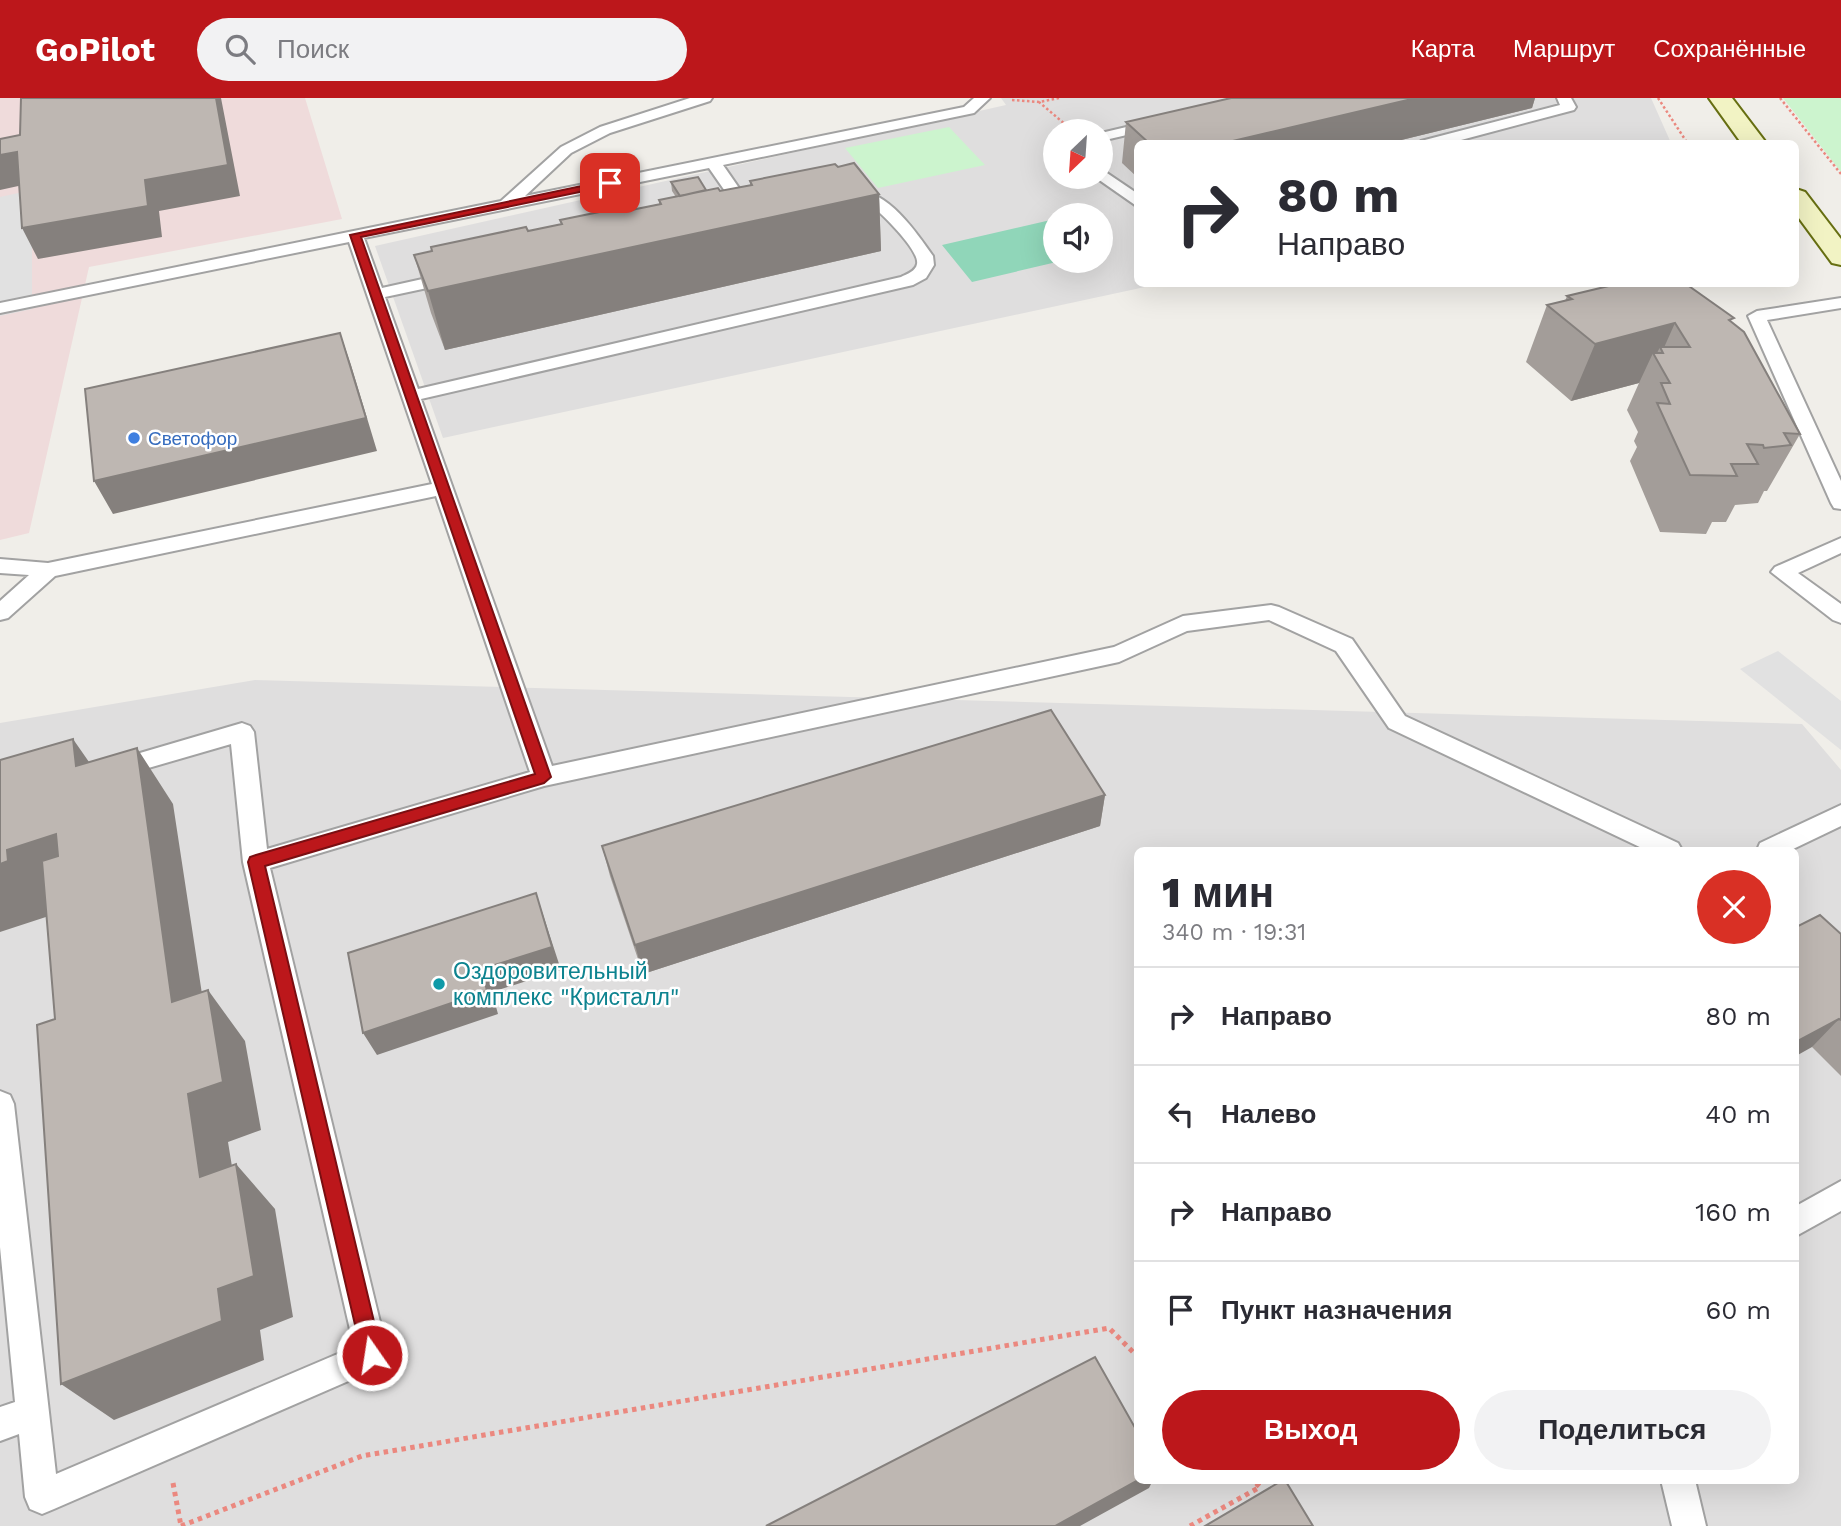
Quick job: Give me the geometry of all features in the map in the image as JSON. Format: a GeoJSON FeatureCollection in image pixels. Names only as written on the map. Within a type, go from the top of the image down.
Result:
{"type":"FeatureCollection","features":[{"type":"Feature","properties":{"kind":"street"},"geometry":{"type":"LineString","coordinates":[[1720,98],[1752,140]]}},
{"type":"Feature","properties":{"kind":"street"},"geometry":{"type":"LineString","coordinates":[[1799,201],[1841,257]]}},
{"type":"Feature","properties":{"kind":"lane"},"geometry":{"type":"LineString","coordinates":[[508,204],[566,150],[605,130],[705,98]]}},
{"type":"Feature","properties":{"kind":"lane"},"geometry":{"type":"LineString","coordinates":[[0,308],[970,110],[983,98]]}},
{"type":"Feature","properties":{"kind":"lane"},"geometry":{"type":"LineString","coordinates":[[1441,140],[1569,107],[1564,98]]}},
{"type":"Feature","properties":{"kind":"lane"},"geometry":{"type":"LineString","coordinates":[[1113,134],[1168,121]]}},
{"type":"Feature","properties":{"kind":"lane"},"geometry":{"type":"LineString","coordinates":[[713,162],[749,214]]}},
{"type":"Feature","properties":{"kind":"lane"},"geometry":{"type":"LineString","coordinates":[[1113,183],[1134,199]]}},
{"type":"Feature","properties":{"kind":"lane"},"geometry":{"type":"LineString","coordinates":[[411,396],[907,281],[920,274],[926,265],[925,256],[884,205],[872,198],[852,194],[835,196]]}},
{"type":"Feature","properties":{"kind":"lane"},"geometry":{"type":"LineString","coordinates":[[355,235],[544,777]]}},
{"type":"Feature","properties":{"kind":"lane"},"geometry":{"type":"LineString","coordinates":[[376,294],[469,274]]}},
{"type":"Feature","properties":{"kind":"lane"},"geometry":{"type":"LineString","coordinates":[[1841,303],[1757,316],[1841,503]]}},
{"type":"Feature","properties":{"kind":"lane"},"geometry":{"type":"LineString","coordinates":[[0,566],[48,570],[443,488]]}},
{"type":"Feature","properties":{"kind":"lane"},"geometry":{"type":"LineString","coordinates":[[1841,545],[1782,572],[1841,615]]}},
{"type":"Feature","properties":{"kind":"lane"},"geometry":{"type":"LineString","coordinates":[[0,613],[48,570]]}},
{"type":"Feature","properties":{"kind":"lane"},"geometry":{"type":"LineString","coordinates":[[256,862],[544,777],[1119,654],[1183,624],[1271,612],[1344,645],[1397,722],[1663,847]]}},
{"type":"Feature","properties":{"kind":"lane"},"geometry":{"type":"LineString","coordinates":[[0,1104],[42,1497],[372,1355],[256,862],[242,732],[94,775]]}},
{"type":"Feature","properties":{"kind":"lane"},"geometry":{"type":"LineString","coordinates":[[1775,847],[1841,815]]}},
{"type":"Feature","properties":{"kind":"lane"},"geometry":{"type":"LineString","coordinates":[[1799,1221],[1841,1195]]}},
{"type":"Feature","properties":{"kind":"lane"},"geometry":{"type":"LineString","coordinates":[[0,1424],[33,1412]]}},
{"type":"Feature","properties":{"kind":"lane"},"geometry":{"type":"LineString","coordinates":[[1679,1484],[1689,1526]]}},
{"type":"Feature","properties":{"kind":"path"},"geometry":{"type":"LineString","coordinates":[[1059,98],[1039,102],[1059,119]]}},
{"type":"Feature","properties":{"kind":"path"},"geometry":{"type":"LineString","coordinates":[[1658,98],[1685,140]]}},
{"type":"Feature","properties":{"kind":"path"},"geometry":{"type":"LineString","coordinates":[[1780,98],[1841,174]]}},
{"type":"Feature","properties":{"kind":"path"},"geometry":{"type":"LineString","coordinates":[[181,1526],[362,1456],[1110,1328],[1134,1353]]}},
{"type":"Feature","properties":{"kind":"path"},"geometry":{"type":"LineString","coordinates":[[1190,1526],[1259,1487],[1257,1484]]}},
{"type":"Feature","properties":{"kind":"shaded area"},"geometry":{"type":"Polygon","coordinates":[[[0,98],[305,98],[342,219],[89,267],[29,533],[0,540],[0,98]]]}},
{"type":"Feature","properties":{"kind":"shaded area"},"geometry":{"type":"Polygon","coordinates":[[[1001,98],[1651,98],[1670,140],[1134,140],[1134,287],[1145,287],[443,438],[375,246],[1006,105],[1001,98]]]}},
{"type":"Feature","properties":{"kind":"shaded area"},"geometry":{"type":"Polygon","coordinates":[[[32,190],[32,309],[0,316],[0,197],[32,190]]]}},
{"type":"Feature","properties":{"kind":"shaded area"},"geometry":{"type":"Polygon","coordinates":[[[1778,651],[1841,701],[1841,750],[1740,669],[1778,651]]]}},
{"type":"Feature","properties":{"kind":"shaded area"},"geometry":{"type":"Polygon","coordinates":[[[255,680],[1802,724],[1841,770],[1841,1526],[0,1526],[0,723],[255,680]]]}},
{"type":"Feature","properties":{"kind":"green space"},"geometry":{"type":"Polygon","coordinates":[[[1783,98],[1841,98],[1841,172],[1783,98]]]}},
{"type":"Feature","properties":{"kind":"green space"},"geometry":{"type":"Polygon","coordinates":[[[949,127],[985,165],[878,188],[845,148],[949,127]]]}},
{"type":"Feature","properties":{"kind":"green space"},"geometry":{"type":"Polygon","coordinates":[[[1043,222],[1043,265],[972,282],[942,245],[1043,222]]]}},
{"type":"Feature","properties":{"kind":"building"},"geometry":{"type":"Polygon","coordinates":[[[21,98],[216,98],[228,165],[145,180],[148,206],[22,228],[17,152],[0,155],[0,139],[20,135],[21,98]]]}},
{"type":"Feature","properties":{"kind":"building"},"geometry":{"type":"Polygon","coordinates":[[[1231,98],[1416,98],[1237,140],[1146,140],[1126,122],[1231,98]]]}},
{"type":"Feature","properties":{"kind":"building"},"geometry":{"type":"Polygon","coordinates":[[[854,163],[879,194],[428,291],[414,255],[432,251],[431,247],[526,227],[528,231],[562,224],[560,220],[624,207],[626,211],[661,204],[659,200],[718,188],[720,191],[752,185],[750,181],[835,164],[838,167],[854,163]]]}},
{"type":"Feature","properties":{"kind":"building"},"geometry":{"type":"Polygon","coordinates":[[[698,177],[706,190],[680,196],[671,182],[698,177]]]}},
{"type":"Feature","properties":{"kind":"building"},"geometry":{"type":"Polygon","coordinates":[[[1604,287],[1690,287],[1734,318],[1729,320],[1744,332],[1800,434],[1784,433],[1791,445],[1764,448],[1763,445],[1747,444],[1758,464],[1731,464],[1737,476],[1690,475],[1657,403],[1670,404],[1661,383],[1670,383],[1653,353],[1663,353],[1660,347],[1690,347],[1675,323],[1595,344],[1547,305],[1572,299],[1567,296],[1604,287]]]}},
{"type":"Feature","properties":{"kind":"building"},"geometry":{"type":"Polygon","coordinates":[[[340,333],[366,418],[94,481],[85,389],[340,333]]]}},
{"type":"Feature","properties":{"kind":"building"},"geometry":{"type":"Polygon","coordinates":[[[1051,710],[1105,795],[635,945],[602,846],[1051,710]]]}},
{"type":"Feature","properties":{"kind":"building"},"geometry":{"type":"Polygon","coordinates":[[[73,739],[76,766],[137,748],[172,1002],[208,990],[223,1082],[188,1094],[200,1177],[236,1164],[254,1276],[218,1289],[222,1321],[61,1384],[37,1025],[55,1019],[42,861],[58,856],[56,834],[7,850],[8,861],[0,864],[0,760],[73,739]]]}},
{"type":"Feature","properties":{"kind":"building","name":"Оздоровительный комплекс \"Кристалл\""},"geometry":{"type":"Polygon","coordinates":[[[536,893],[552,947],[482,969],[487,991],[363,1033],[348,953],[536,893]]]}},
{"type":"Feature","properties":{"kind":"building"},"geometry":{"type":"Polygon","coordinates":[[[1820,915],[1841,934],[1841,1020],[1799,1040],[1799,926],[1820,915]]]}},
{"type":"Feature","properties":{"kind":"building"},"geometry":{"type":"Polygon","coordinates":[[[1095,1357],[1134,1426],[1134,1482],[1055,1526],[766,1526],[1095,1357]]]}},
{"type":"Feature","properties":{"kind":"building"},"geometry":{"type":"Polygon","coordinates":[[[1276,1484],[1287,1484],[1313,1526],[1205,1526],[1276,1484]]]}},
{"type":"Feature","properties":{"kind":"place","name":"Светофор"},"geometry":{"type":"Point","coordinates":[134,438]}},
{"type":"Feature","properties":{"kind":"place","name":"Оздоровительный комплекс \"Кристалл\""},"geometry":{"type":"Point","coordinates":[439,984]}},
{"type":"Feature","properties":{"kind":"route"},"geometry":{"type":"LineString","coordinates":[[372,1355],[256,862],[544,777],[355,235],[610,183]]}}]}
